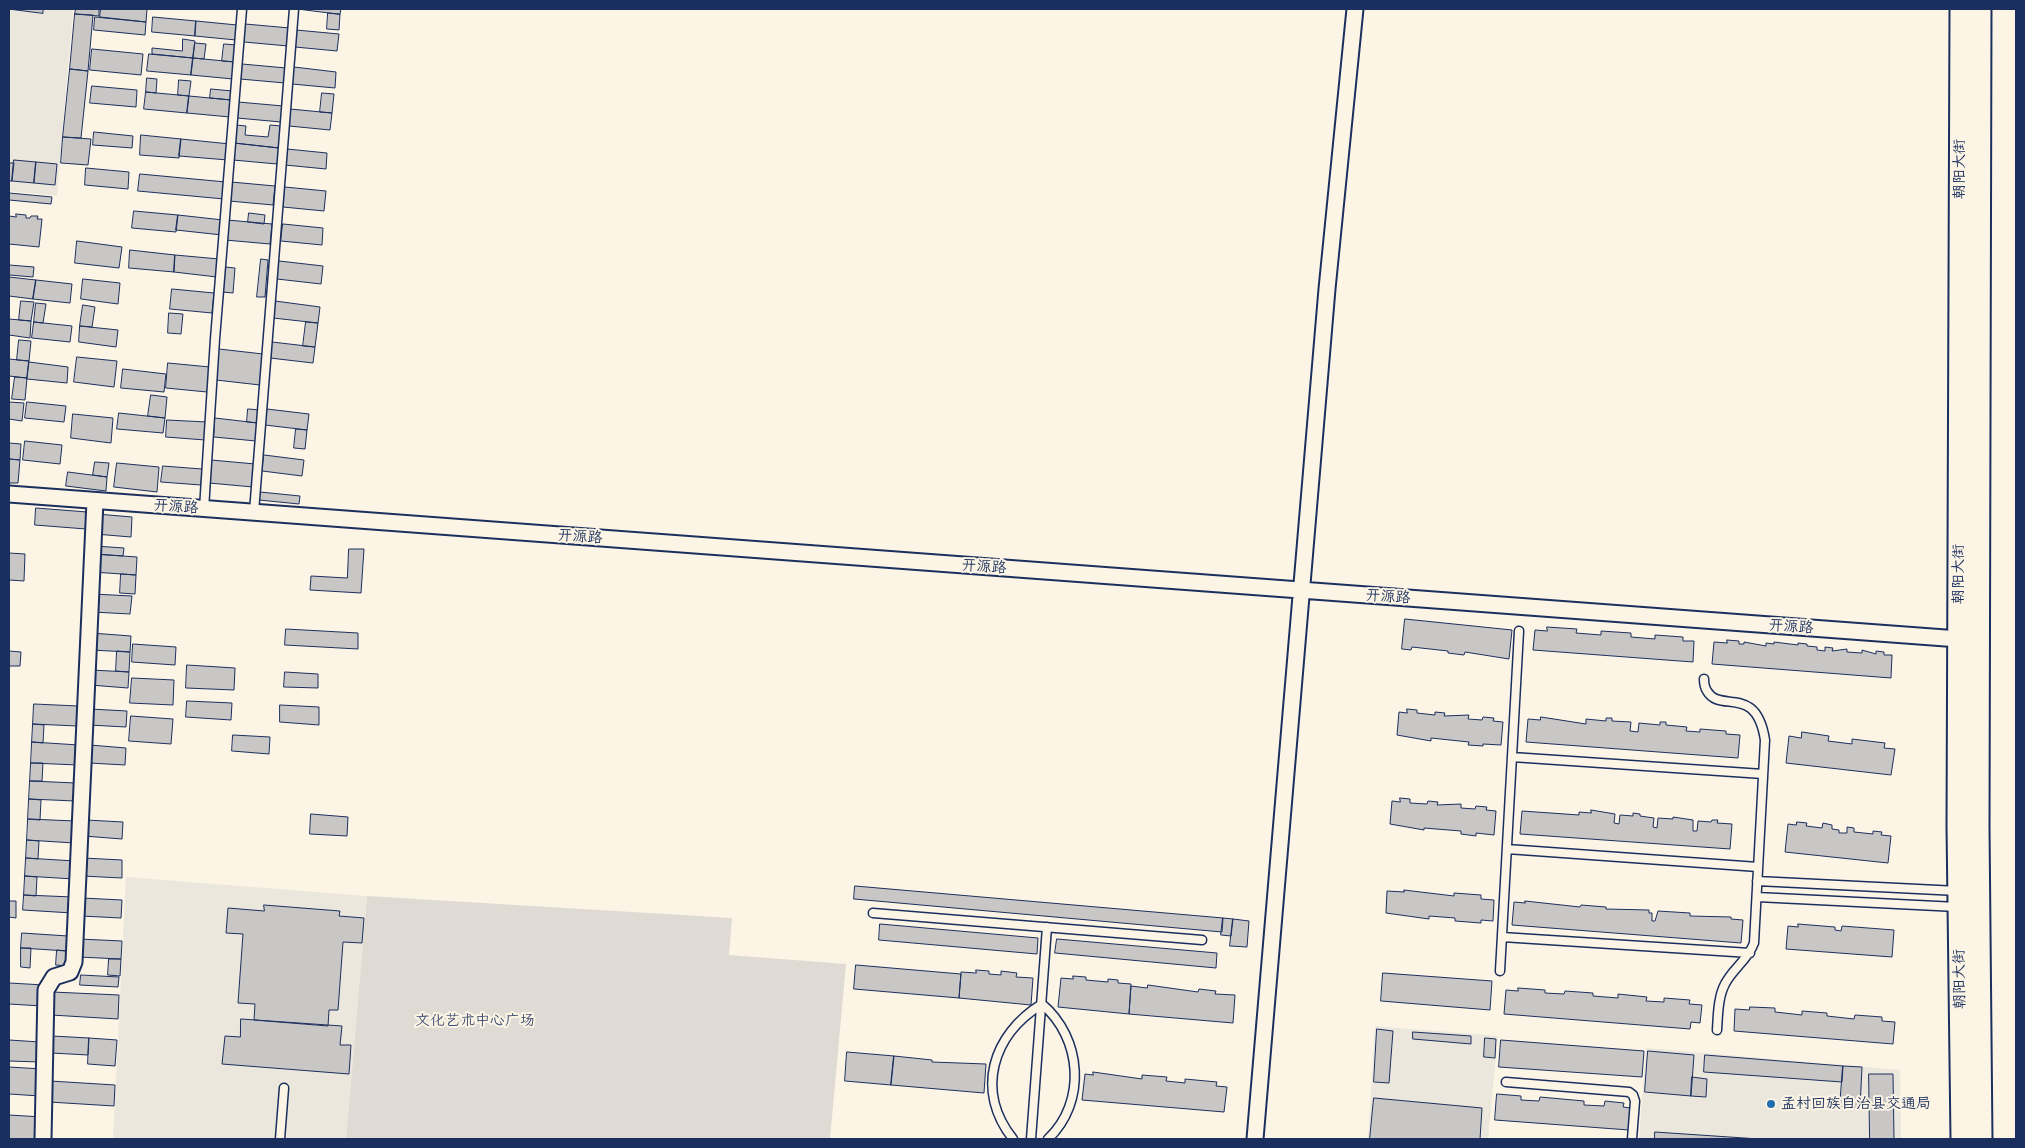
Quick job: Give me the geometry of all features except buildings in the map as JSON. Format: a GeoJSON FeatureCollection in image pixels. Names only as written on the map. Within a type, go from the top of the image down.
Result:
{"type":"FeatureCollection","features":[{"type":"Feature","properties":{"kind":"street"},"geometry":{"type":"LineString","coordinates":[[1255,1139],[1327,289],[1355,9]]}},
{"type":"Feature","properties":{"kind":"street","name":"朝阳大街"},"geometry":{"type":"LineString","coordinates":[[1961,9],[1959,899],[1962,1139]]}},
{"type":"Feature","properties":{"kind":"street","name":"朝阳大街"},"geometry":{"type":"LineString","coordinates":[[1980,9],[1978,826],[1981,1139]]}},
{"type":"Feature","properties":{"kind":"street","name":"开源路"},"geometry":{"type":"LineString","coordinates":[[9,494],[1959,640]]}},
{"type":"Feature","properties":{"kind":"street"},"geometry":{"type":"LineString","coordinates":[[44,1139],[46,990],[54,977],[70,972],[74,962],[95,500]]}},
{"type":"Feature","properties":{"kind":"lane"},"geometry":{"type":"LineString","coordinates":[[204,509],[216,329],[242,9]]}},
{"type":"Feature","properties":{"kind":"lane"},"geometry":{"type":"LineString","coordinates":[[254,512],[294,9]]}},
{"type":"Feature","properties":{"kind":"lane"},"geometry":{"type":"LineString","coordinates":[[1500,971],[1519,630]]}},
{"type":"Feature","properties":{"kind":"lane"},"geometry":{"type":"LineString","coordinates":[[1704,679],[1706,691],[1713,697],[1744,704],[1753,710],[1762,722],[1765,740],[1754,943],[1750,953],[1726,982],[1721,992],[1717,1030]]}},
{"type":"Feature","properties":{"kind":"lane"},"geometry":{"type":"LineString","coordinates":[[1512,757],[1763,774]]}},
{"type":"Feature","properties":{"kind":"lane"},"geometry":{"type":"LineString","coordinates":[[1507,849],[1758,867]]}},
{"type":"Feature","properties":{"kind":"lane"},"geometry":{"type":"LineString","coordinates":[[1757,881],[1959,899]]}},
{"type":"Feature","properties":{"kind":"lane"},"geometry":{"type":"LineString","coordinates":[[1757,897],[1959,899]]}},
{"type":"Feature","properties":{"kind":"lane"},"geometry":{"type":"LineString","coordinates":[[873,913],[1202,940]]}},
{"type":"Feature","properties":{"kind":"lane"},"geometry":{"type":"LineString","coordinates":[[1031,1139],[1048,927]]}},
{"type":"Feature","properties":{"kind":"lane"},"geometry":{"type":"LineString","coordinates":[[1502,937],[1750,953]]}},
{"type":"Feature","properties":{"kind":"lane"},"geometry":{"type":"LineString","coordinates":[[1013,1139],[999,1117],[994,1101],[994,1068],[1002,1045],[1015,1024],[1042,1004]]}},
{"type":"Feature","properties":{"kind":"lane"},"geometry":{"type":"LineString","coordinates":[[1042,1004],[1064,1030],[1072,1050],[1076,1072],[1074,1094],[1066,1114],[1048,1139]]}},
{"type":"Feature","properties":{"kind":"lane"},"geometry":{"type":"LineString","coordinates":[[1506,1082],[1629,1092],[1633,1095],[1635,1101],[1632,1139]]}},
{"type":"Feature","properties":{"kind":"lane"},"geometry":{"type":"LineString","coordinates":[[280,1139],[284,1088]]}},
{"type":"Feature","properties":{"kind":"shaded area"},"geometry":{"type":"Polygon","coordinates":[[[9,9],[73,9],[57,196],[9,191],[9,9]]]}},
{"type":"Feature","properties":{"kind":"shaded area"},"geometry":{"type":"Polygon","coordinates":[[[126,877],[367,896],[346,1139],[113,1139],[126,877]]]}},
{"type":"Feature","properties":{"kind":"shaded area"},"geometry":{"type":"Polygon","coordinates":[[[1375,1026],[1498,1036],[1488,1139],[1368,1139],[1375,1026]]]}},
{"type":"Feature","properties":{"kind":"shaded area","name":"孟村回族自治县交通局"},"geometry":{"type":"Polygon","coordinates":[[[1646,1048],[1900,1070],[1901,1139],[1639,1139],[1646,1048]]]}},
{"type":"Feature","properties":{"kind":"green space","name":"文化艺术中心广场"},"geometry":{"type":"Polygon","coordinates":[[[367,896],[732,918],[729,955],[846,964],[830,1139],[346,1139],[367,896]]]}},
{"type":"Feature","properties":{"kind":"place","name":"孟村回族自治县交通局"},"geometry":{"type":"Point","coordinates":[1771,1104]}}]}
